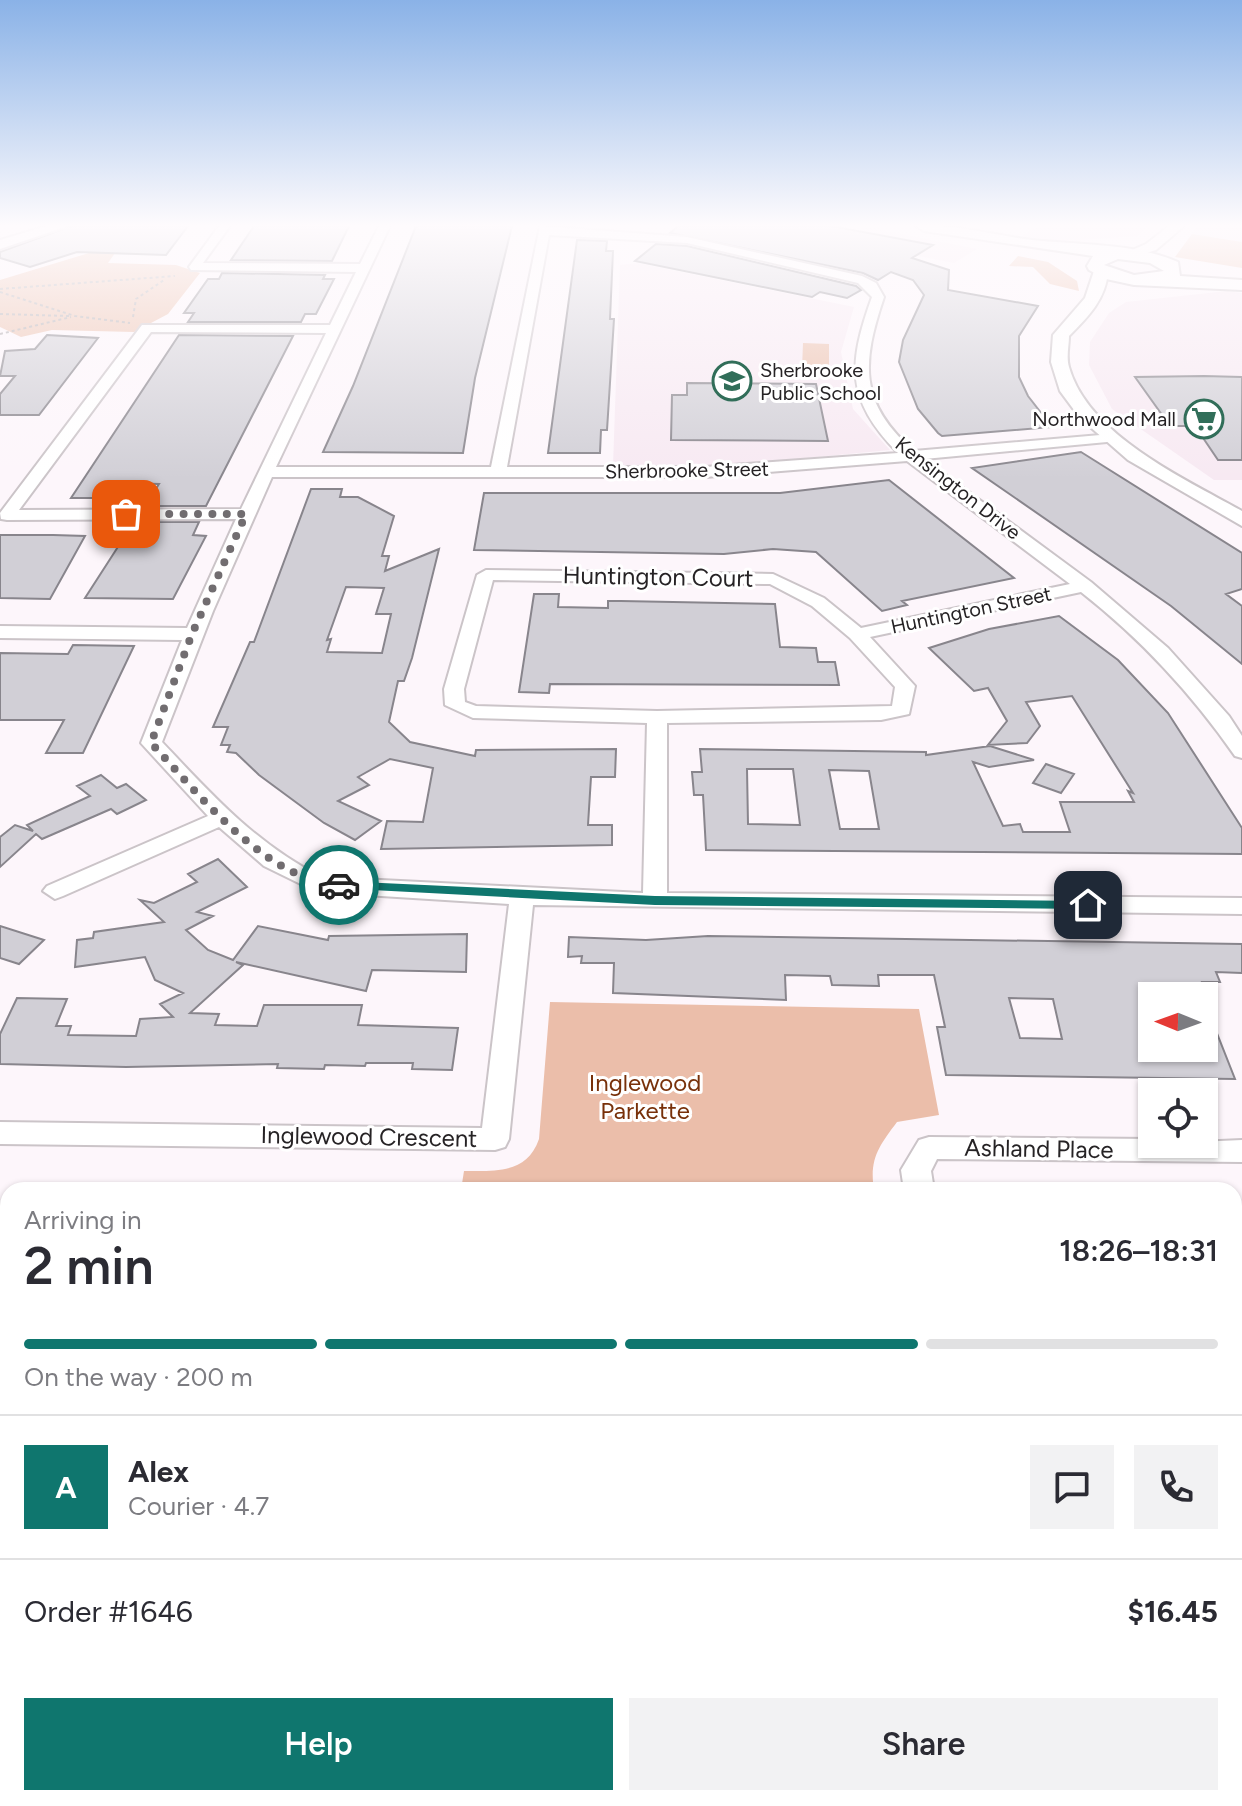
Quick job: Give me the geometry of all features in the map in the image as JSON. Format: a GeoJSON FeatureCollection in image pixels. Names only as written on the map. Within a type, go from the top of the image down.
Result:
{"type":"FeatureCollection","features":[{"type":"Feature","properties":{"kind":"street"},"geometry":{"type":"LineString","coordinates":[[344,310],[265,472],[192,634],[151,743],[222,818],[272,861],[317,884],[522,897],[1242,906]]}},
{"type":"Feature","properties":{"kind":"street"},"geometry":{"type":"LineString","coordinates":[[498,471],[529,310]]}},
{"type":"Feature","properties":{"kind":"street","name":"Kensington Drive"},"geometry":{"type":"LineString","coordinates":[[873,310],[860,347],[861,378],[867,402],[879,423],[912,456],[1085,586],[1199,688],[1242,752]]}},
{"type":"Feature","properties":{"kind":"street"},"geometry":{"type":"LineString","coordinates":[[1085,310],[1061,335],[1060,367],[1077,399],[1107,437],[1242,520]]}},
{"type":"Feature","properties":{"kind":"street"},"geometry":{"type":"LineString","coordinates":[[246,514],[7,515],[147,328],[335,329]]}},
{"type":"Feature","properties":{"kind":"street","name":"Sherbrooke Street"},"geometry":{"type":"LineString","coordinates":[[265,472],[705,472],[1107,437]]}},
{"type":"Feature","properties":{"kind":"street","name":"Huntington Court"},"geometry":{"type":"LineString","coordinates":[[486,575],[773,579],[818,602],[857,634],[905,686],[902,710],[881,714],[657,717],[473,712],[455,705],[454,689],[486,575]]}},
{"type":"Feature","properties":{"kind":"street","name":"Huntington Street"},"geometry":{"type":"LineString","coordinates":[[857,634],[1085,586]]}},
{"type":"Feature","properties":{"kind":"street"},"geometry":{"type":"LineString","coordinates":[[0,632],[192,634]]}},
{"type":"Feature","properties":{"kind":"street"},"geometry":{"type":"LineString","coordinates":[[655,901],[657,717]]}},
{"type":"Feature","properties":{"kind":"street"},"geometry":{"type":"LineString","coordinates":[[55,891],[222,818]]}},
{"type":"Feature","properties":{"kind":"street","name":"Inglewood Crescent"},"geometry":{"type":"LineString","coordinates":[[0,1133],[495,1139],[522,897]]}},
{"type":"Feature","properties":{"kind":"street","name":"Ashland Place"},"geometry":{"type":"LineString","coordinates":[[918,1182],[916,1170],[929,1148],[1242,1151]]}},
{"type":"Feature","properties":{"kind":"path"},"geometry":{"type":"LineString","coordinates":[[58,310],[75,316]]}},
{"type":"Feature","properties":{"kind":"path"},"geometry":{"type":"LineString","coordinates":[[0,314],[75,316],[141,324],[131,315],[133,310]]}},
{"type":"Feature","properties":{"kind":"path"},"geometry":{"type":"LineString","coordinates":[[0,334],[75,316]]}},
{"type":"Feature","properties":{"kind":"shaded area","name":"Sherbrooke Public School"},"geometry":{"type":"Polygon","coordinates":[[[618,310],[853,310],[841,352],[853,409],[890,450],[724,466],[613,466],[618,310]]]}},
{"type":"Feature","properties":{"kind":"shaded area"},"geometry":{"type":"Polygon","coordinates":[[[1113,310],[1242,310],[1242,480],[1214,480],[1112,409],[1089,365],[1090,342],[1113,310]]]}},
{"type":"Feature","properties":{"kind":"green space"},"geometry":{"type":"Polygon","coordinates":[[[0,310],[171,310],[134,332],[52,330],[21,337],[0,327],[0,310]]]}},
{"type":"Feature","properties":{"kind":"green space"},"geometry":{"type":"Polygon","coordinates":[[[803,343],[829,344],[829,371],[802,369],[803,343]]]}},
{"type":"Feature","properties":{"kind":"green space","name":"Inglewood Parkette"},"geometry":{"type":"Polygon","coordinates":[[[550,1002],[919,1009],[939,1115],[897,1122],[877,1153],[873,1182],[462,1182],[464,1171],[498,1170],[518,1165],[527,1159],[539,1139],[550,1002]]]}},
{"type":"Feature","properties":{"kind":"building"},"geometry":{"type":"Polygon","coordinates":[[[186,310],[318,310],[316,314],[305,314],[301,322],[188,322],[194,313],[184,313],[186,310]]]}},
{"type":"Feature","properties":{"kind":"building"},"geometry":{"type":"Polygon","coordinates":[[[383,310],[491,310],[475,378],[463,453],[323,452],[383,310]]]}},
{"type":"Feature","properties":{"kind":"building"},"geometry":{"type":"Polygon","coordinates":[[[567,310],[610,310],[610,319],[614,319],[607,430],[601,430],[600,453],[548,453],[567,310]]]}},
{"type":"Feature","properties":{"kind":"building"},"geometry":{"type":"Polygon","coordinates":[[[917,310],[1035,310],[1019,336],[1019,377],[1028,396],[1052,427],[942,436],[918,409],[899,362],[903,340],[917,310]]]}},
{"type":"Feature","properties":{"kind":"building"},"geometry":{"type":"Polygon","coordinates":[[[47,335],[98,338],[39,415],[0,415],[0,394],[15,376],[0,376],[5,351],[35,349],[47,335]]]}},
{"type":"Feature","properties":{"kind":"building"},"geometry":{"type":"Polygon","coordinates":[[[179,335],[293,336],[206,506],[145,506],[159,484],[115,483],[112,488],[102,488],[96,498],[71,498],[179,335]]]}},
{"type":"Feature","properties":{"kind":"building","name":"Northwood Mall"},"geometry":{"type":"Polygon","coordinates":[[[1135,377],[1242,377],[1242,460],[1218,460],[1195,426],[1170,426],[1135,377]]]}},
{"type":"Feature","properties":{"kind":"building"},"geometry":{"type":"Polygon","coordinates":[[[687,383],[816,384],[828,441],[671,440],[672,395],[687,395],[687,383]]]}},
{"type":"Feature","properties":{"kind":"building"},"geometry":{"type":"Polygon","coordinates":[[[1081,452],[1242,553],[1242,589],[1226,594],[1242,606],[1242,664],[1171,606],[972,468],[1081,452]]]}},
{"type":"Feature","properties":{"kind":"building"},"geometry":{"type":"Polygon","coordinates":[[[889,480],[1014,578],[902,601],[907,605],[882,611],[816,552],[773,549],[724,554],[474,550],[484,493],[780,493],[889,480]]]}},
{"type":"Feature","properties":{"kind":"building"},"geometry":{"type":"Polygon","coordinates":[[[311,489],[342,489],[340,497],[358,497],[394,516],[382,556],[389,556],[385,571],[439,549],[412,658],[404,681],[398,681],[389,722],[410,742],[475,756],[476,750],[616,749],[615,777],[591,777],[588,825],[612,825],[612,845],[381,849],[387,821],[423,822],[433,768],[390,759],[358,777],[369,785],[338,801],[381,821],[355,840],[324,823],[259,775],[236,753],[227,752],[230,745],[221,745],[228,727],[213,727],[250,642],[254,642],[311,489]],[[346,587],[327,640],[331,639],[327,652],[382,653],[391,614],[376,614],[384,588],[346,587]]]}},
{"type":"Feature","properties":{"kind":"building"},"geometry":{"type":"Polygon","coordinates":[[[134,522],[199,522],[193,535],[206,536],[173,599],[85,598],[134,522]]]}},
{"type":"Feature","properties":{"kind":"building"},"geometry":{"type":"Polygon","coordinates":[[[0,535],[85,536],[50,599],[0,598],[0,535]]]}},
{"type":"Feature","properties":{"kind":"building"},"geometry":{"type":"Polygon","coordinates":[[[534,594],[559,594],[558,607],[608,608],[608,601],[775,604],[780,647],[816,648],[818,662],[835,662],[839,685],[550,684],[549,693],[519,692],[534,594]]]}},
{"type":"Feature","properties":{"kind":"building"},"geometry":{"type":"Polygon","coordinates":[[[1059,616],[1118,660],[1168,713],[1242,828],[1242,854],[706,850],[703,795],[694,795],[692,772],[702,772],[700,749],[926,752],[926,755],[990,746],[1034,760],[989,767],[973,762],[1003,826],[1020,824],[1023,832],[1070,832],[1060,802],[1134,802],[1128,791],[1133,793],[1072,696],[1026,702],[1040,726],[1027,743],[988,745],[1007,721],[988,688],[974,691],[929,648],[989,629],[1059,616]],[[747,769],[748,824],[800,825],[793,769],[747,769]],[[829,770],[840,829],[879,829],[869,771],[829,770]]]}},
{"type":"Feature","properties":{"kind":"building"},"geometry":{"type":"Polygon","coordinates":[[[73,645],[134,646],[83,753],[46,753],[64,720],[0,720],[0,653],[68,654],[73,645]]]}},
{"type":"Feature","properties":{"kind":"building"},"geometry":{"type":"Polygon","coordinates":[[[1046,764],[1074,774],[1061,793],[1033,783],[1046,764]]]}},
{"type":"Feature","properties":{"kind":"building"},"geometry":{"type":"Polygon","coordinates":[[[101,775],[117,788],[126,784],[146,800],[117,814],[111,809],[42,839],[36,834],[0,867],[0,837],[15,825],[33,831],[27,825],[90,796],[77,786],[101,775]]]}},
{"type":"Feature","properties":{"kind":"building"},"geometry":{"type":"Polygon","coordinates":[[[218,859],[247,887],[197,912],[213,916],[186,930],[208,950],[233,960],[258,926],[328,940],[329,936],[467,934],[466,972],[372,970],[366,991],[236,962],[243,965],[190,1013],[219,1014],[215,1025],[257,1026],[264,1005],[362,1005],[358,1025],[458,1028],[452,1070],[412,1069],[413,1063],[325,1065],[324,1069],[277,1068],[278,1064],[126,1067],[0,1064],[0,1034],[17,998],[67,999],[56,1026],[71,1026],[68,1035],[136,1036],[140,1019],[173,1017],[160,1004],[183,993],[155,980],[145,957],[75,967],[77,940],[93,938],[94,932],[164,922],[140,900],[154,903],[197,882],[188,874],[218,859]]]}},
{"type":"Feature","properties":{"kind":"building"},"geometry":{"type":"Polygon","coordinates":[[[0,926],[44,940],[19,964],[0,958],[0,926]]]}},
{"type":"Feature","properties":{"kind":"building"},"geometry":{"type":"Polygon","coordinates":[[[708,936],[1242,944],[1242,973],[1216,972],[1220,982],[1138,982],[1138,1062],[1218,1062],[1218,1036],[1235,1079],[946,1075],[937,1027],[945,1027],[934,975],[878,975],[879,986],[832,985],[830,976],[785,975],[786,1000],[613,993],[614,963],[581,963],[582,956],[568,957],[569,937],[646,940],[708,936]],[[1009,998],[1020,1038],[1062,1039],[1053,999],[1009,998]]]}},
{"type":"Feature","properties":{"kind":"way so far"},"geometry":{"type":"LineString","coordinates":[[126,514],[246,514],[192,634],[151,743],[222,818],[272,861],[317,884],[339,885]]}},
{"type":"Feature","properties":{"kind":"place","name":"Sherbrooke Public School"},"geometry":{"type":"Point","coordinates":[732,381]}},
{"type":"Feature","properties":{"kind":"place","name":"Northwood Mall"},"geometry":{"type":"Point","coordinates":[1204,419]}},
{"type":"Feature","properties":{"kind":"route"},"geometry":{"type":"LineString","coordinates":[[339,885],[522,897],[655,901],[1088,905]]}}]}
